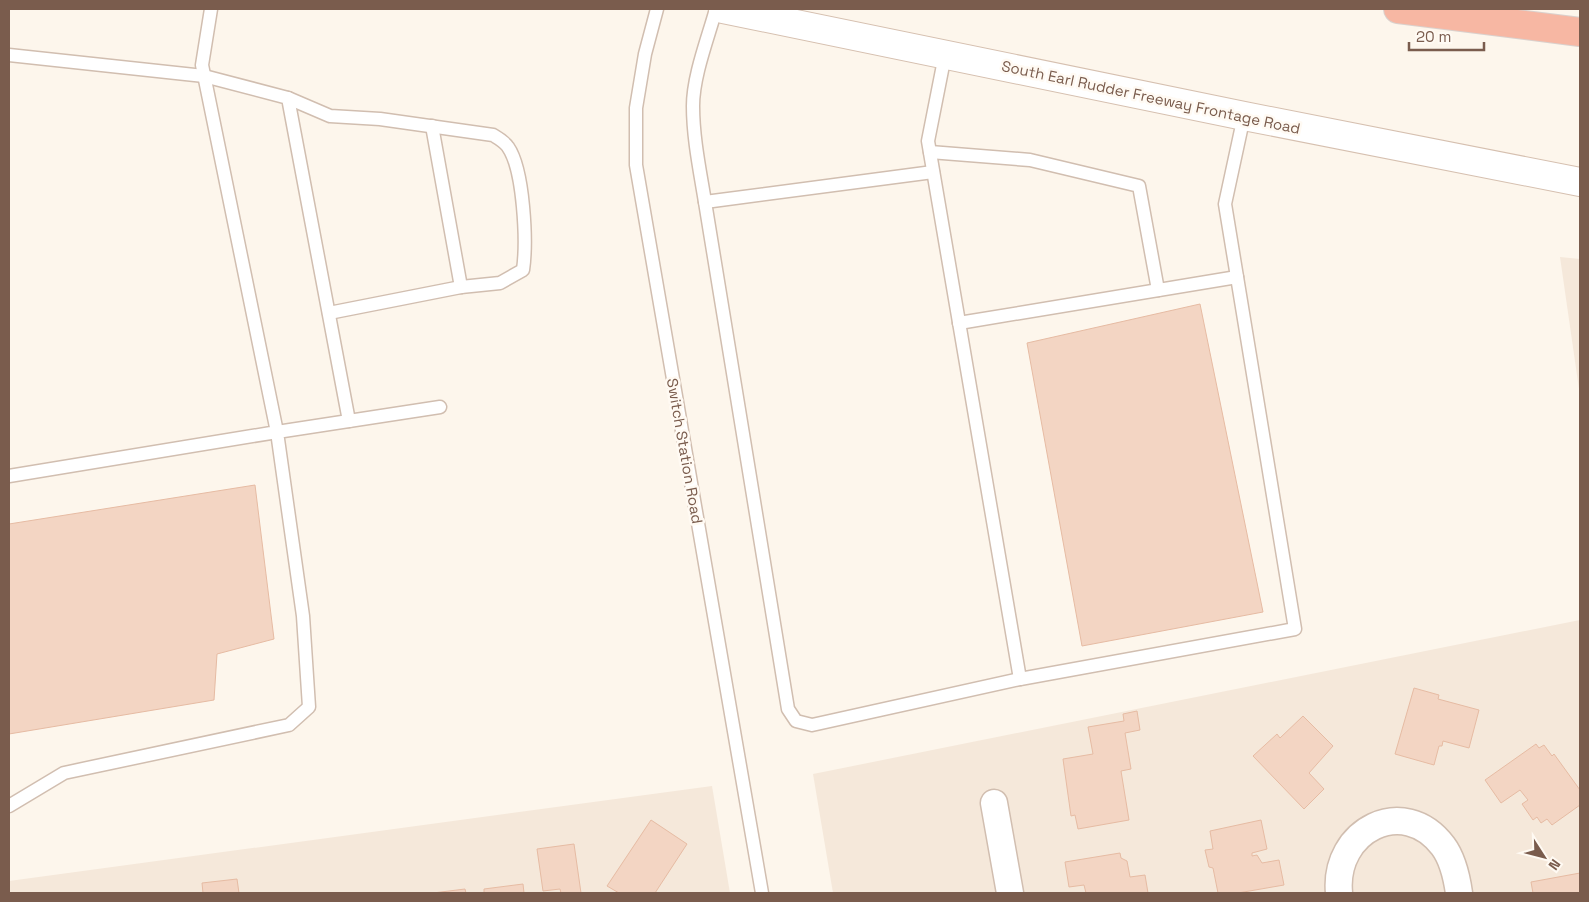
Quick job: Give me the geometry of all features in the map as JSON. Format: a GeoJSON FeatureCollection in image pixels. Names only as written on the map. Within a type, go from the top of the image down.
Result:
{"type":"FeatureCollection","features":[{"type":"Feature","properties":{"kind":"highway"},"geometry":{"type":"LineString","coordinates":[[1398,9],[1580,32]]}},
{"type":"Feature","properties":{"kind":"main road","name":"South Earl Rudder Freeway Frontage Road"},"geometry":{"type":"LineString","coordinates":[[723,9],[1244,116],[1580,182]]}},
{"type":"Feature","properties":{"kind":"street"},"geometry":{"type":"LineString","coordinates":[[994,803],[1010,893]]}},
{"type":"Feature","properties":{"kind":"street"},"geometry":{"type":"LineString","coordinates":[[1339,893],[1338,880],[1341,862],[1351,843],[1366,830],[1382,823],[1407,821],[1428,831],[1444,846],[1457,880],[1459,893]]}},
{"type":"Feature","properties":{"kind":"lane"},"geometry":{"type":"LineString","coordinates":[[9,806],[64,773],[289,725],[309,707],[303,616],[277,432],[202,65],[211,9]]}},
{"type":"Feature","properties":{"kind":"lane","name":"Switch Station Road"},"geometry":{"type":"LineString","coordinates":[[657,9],[645,54],[636,108],[636,165],[762,893]]}},
{"type":"Feature","properties":{"kind":"lane"},"geometry":{"type":"LineString","coordinates":[[716,9],[699,72],[693,105],[705,202],[788,708],[796,721],[812,725],[1020,679],[1295,629],[1225,204],[1244,116]]}},
{"type":"Feature","properties":{"kind":"lane"},"geometry":{"type":"LineString","coordinates":[[9,55],[204,76],[288,98],[330,116],[432,126],[493,135],[508,146],[518,168],[525,252],[523,270],[500,283],[461,287],[329,313]]}},
{"type":"Feature","properties":{"kind":"lane"},"geometry":{"type":"LineString","coordinates":[[945,55],[928,141],[1020,679]]}},
{"type":"Feature","properties":{"kind":"lane"},"geometry":{"type":"LineString","coordinates":[[288,98],[349,421]]}},
{"type":"Feature","properties":{"kind":"lane"},"geometry":{"type":"LineString","coordinates":[[432,126],[461,287]]}},
{"type":"Feature","properties":{"kind":"lane"},"geometry":{"type":"LineString","coordinates":[[930,152],[1030,160],[1139,186],[1158,290]]}},
{"type":"Feature","properties":{"kind":"lane"},"geometry":{"type":"LineString","coordinates":[[705,202],[933,172]]}},
{"type":"Feature","properties":{"kind":"lane"},"geometry":{"type":"LineString","coordinates":[[959,323],[1237,277]]}},
{"type":"Feature","properties":{"kind":"lane"},"geometry":{"type":"LineString","coordinates":[[9,476],[440,407]]}},
{"type":"Feature","properties":{"kind":"shaded area"},"geometry":{"type":"Polygon","coordinates":[[[1560,257],[1580,259],[1580,396],[1560,257]]]}},
{"type":"Feature","properties":{"kind":"shaded area"},"geometry":{"type":"Polygon","coordinates":[[[1580,620],[1580,893],[833,893],[813,774],[1580,620]]]}},
{"type":"Feature","properties":{"kind":"shaded area"},"geometry":{"type":"Polygon","coordinates":[[[712,786],[730,893],[9,893],[9,881],[712,786]]]}},
{"type":"Feature","properties":{"kind":"building"},"geometry":{"type":"Polygon","coordinates":[[[1200,304],[1263,612],[1082,646],[1027,343],[1200,304]]]}},
{"type":"Feature","properties":{"kind":"building"},"geometry":{"type":"Polygon","coordinates":[[[255,485],[274,639],[217,654],[214,700],[9,734],[9,524],[255,485]]]}},
{"type":"Feature","properties":{"kind":"building"},"geometry":{"type":"Polygon","coordinates":[[[1414,688],[1439,695],[1438,699],[1479,710],[1469,748],[1443,741],[1442,746],[1439,746],[1434,765],[1395,754],[1414,688]]]}},
{"type":"Feature","properties":{"kind":"building"},"geometry":{"type":"Polygon","coordinates":[[[1137,711],[1140,730],[1125,733],[1131,769],[1121,771],[1129,820],[1078,829],[1075,815],[1071,816],[1063,759],[1093,754],[1088,727],[1124,721],[1123,714],[1137,711]]]}},
{"type":"Feature","properties":{"kind":"building"},"geometry":{"type":"Polygon","coordinates":[[[1303,716],[1333,746],[1309,773],[1324,789],[1304,809],[1253,756],[1277,734],[1280,738],[1303,716]]]}},
{"type":"Feature","properties":{"kind":"building"},"geometry":{"type":"Polygon","coordinates":[[[1536,744],[1539,748],[1544,745],[1552,756],[1554,754],[1580,790],[1580,805],[1552,825],[1547,819],[1541,823],[1537,817],[1533,820],[1522,804],[1528,800],[1520,790],[1501,803],[1485,780],[1536,744]]]}},
{"type":"Feature","properties":{"kind":"building"},"geometry":{"type":"Polygon","coordinates":[[[651,820],[687,844],[655,893],[619,893],[607,886],[651,820]]]}},
{"type":"Feature","properties":{"kind":"building"},"geometry":{"type":"Polygon","coordinates":[[[1261,820],[1267,849],[1252,853],[1252,856],[1257,855],[1262,863],[1279,860],[1284,885],[1238,893],[1218,893],[1213,868],[1209,867],[1205,850],[1213,849],[1210,831],[1261,820]]]}},
{"type":"Feature","properties":{"kind":"building"},"geometry":{"type":"Polygon","coordinates":[[[574,844],[581,893],[561,893],[560,889],[543,891],[537,849],[574,844]]]}},
{"type":"Feature","properties":{"kind":"building"},"geometry":{"type":"Polygon","coordinates":[[[1120,853],[1121,858],[1127,861],[1130,877],[1145,875],[1148,893],[1086,893],[1084,885],[1069,887],[1065,862],[1120,853]]]}},
{"type":"Feature","properties":{"kind":"building"},"geometry":{"type":"Polygon","coordinates":[[[1580,873],[1580,893],[1533,893],[1531,882],[1580,873]]]}},
{"type":"Feature","properties":{"kind":"building"},"geometry":{"type":"Polygon","coordinates":[[[237,879],[239,893],[203,893],[202,883],[237,879]]]}},
{"type":"Feature","properties":{"kind":"building"},"geometry":{"type":"Polygon","coordinates":[[[523,884],[524,893],[484,893],[484,889],[523,884]]]}},
{"type":"Feature","properties":{"kind":"building"},"geometry":{"type":"Polygon","coordinates":[[[465,889],[466,893],[433,893],[465,889]]]}}]}
